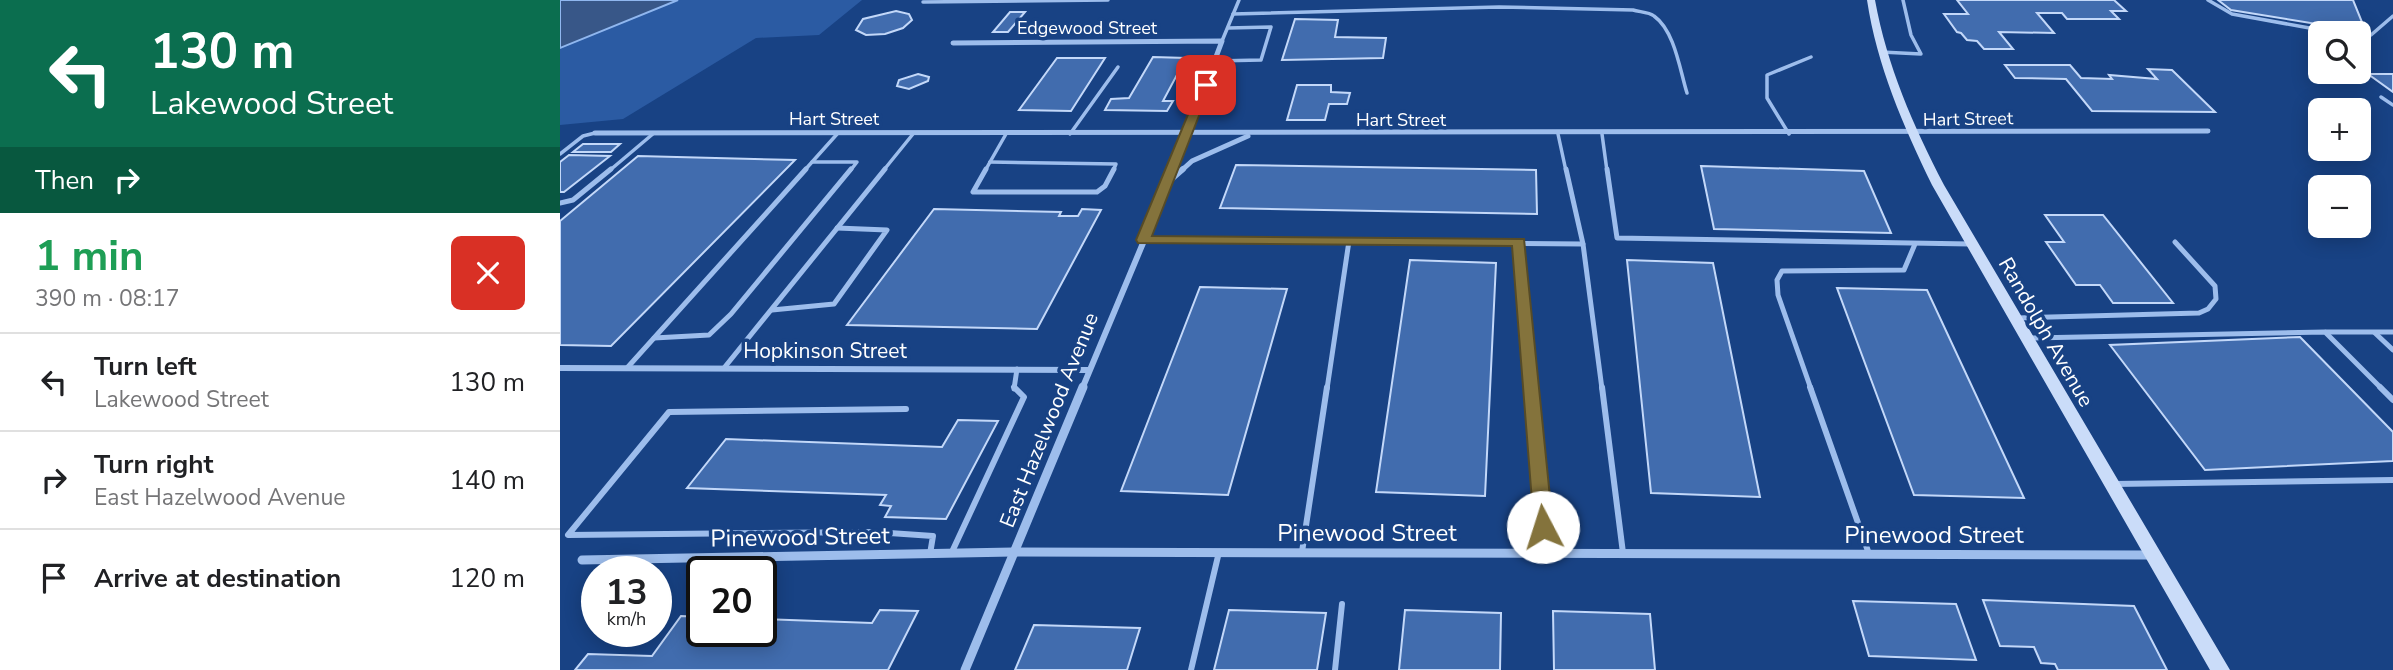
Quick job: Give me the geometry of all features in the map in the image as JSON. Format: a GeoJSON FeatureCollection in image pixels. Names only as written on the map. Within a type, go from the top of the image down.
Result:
{"type":"FeatureCollection","features":[{"type":"Feature","properties":{"kind":"main road","name":"Randolph Avenue"},"geometry":{"type":"LineString","coordinates":[[1871,0],[1881,52],[1912,134],[1970,244],[2220,670]]}},
{"type":"Feature","properties":{"kind":"street","name":"Edgewood Street"},"geometry":{"type":"LineString","coordinates":[[953,43],[1222,41]]}},
{"type":"Feature","properties":{"kind":"street","name":"East Hazelwood Avenue"},"geometry":{"type":"LineString","coordinates":[[965,670],[1188,134],[1222,41]]}},
{"type":"Feature","properties":{"kind":"street","name":"Hart Street"},"geometry":{"type":"LineString","coordinates":[[595,133],[1912,134],[2208,131]]}},
{"type":"Feature","properties":{"kind":"street","name":"East Hazelwood Avenue"},"geometry":{"type":"LineString","coordinates":[[1166,184],[1192,161],[1255,134]]}},
{"type":"Feature","properties":{"kind":"street","name":"Hopkinson Street"},"geometry":{"type":"LineString","coordinates":[[560,368],[1089,370]]}},
{"type":"Feature","properties":{"kind":"street","name":"Pinewood Street"},"geometry":{"type":"LineString","coordinates":[[672,558],[1013,552],[2152,555]]}},
{"type":"Feature","properties":{"kind":"lane"},"geometry":{"type":"LineString","coordinates":[[923,2],[1108,0]]}},
{"type":"Feature","properties":{"kind":"lane"},"geometry":{"type":"LineString","coordinates":[[1222,41],[1239,0]]}},
{"type":"Feature","properties":{"kind":"lane"},"geometry":{"type":"LineString","coordinates":[[1881,52],[1921,54],[1911,35],[1903,0]]}},
{"type":"Feature","properties":{"kind":"lane"},"geometry":{"type":"LineString","coordinates":[[2208,0],[2232,15],[2308,28]]}},
{"type":"Feature","properties":{"kind":"lane"},"geometry":{"type":"LineString","coordinates":[[1233,14],[1326,13],[1502,2],[1607,4],[1638,8],[1652,14],[1667,36],[1687,93]]}},
{"type":"Feature","properties":{"kind":"lane"},"geometry":{"type":"LineString","coordinates":[[2371,35],[2393,16]]}},
{"type":"Feature","properties":{"kind":"lane"},"geometry":{"type":"LineString","coordinates":[[1215,61],[1261,60],[1271,27],[1228,27]]}},
{"type":"Feature","properties":{"kind":"lane"},"geometry":{"type":"LineString","coordinates":[[1790,134],[1764,92],[1764,81],[1767,75],[1811,57]]}},
{"type":"Feature","properties":{"kind":"lane"},"geometry":{"type":"LineString","coordinates":[[1070,134],[1118,66]]}},
{"type":"Feature","properties":{"kind":"lane"},"geometry":{"type":"LineString","coordinates":[[2381,97],[2393,105]]}},
{"type":"Feature","properties":{"kind":"lane"},"geometry":{"type":"LineString","coordinates":[[560,154],[583,136],[595,133]]}},
{"type":"Feature","properties":{"kind":"lane"},"geometry":{"type":"LineString","coordinates":[[560,203],[573,200],[654,133]]}},
{"type":"Feature","properties":{"kind":"lane"},"geometry":{"type":"LineString","coordinates":[[627,368],[838,133]]}},
{"type":"Feature","properties":{"kind":"lane"},"geometry":{"type":"LineString","coordinates":[[724,368],[913,134]]}},
{"type":"Feature","properties":{"kind":"lane"},"geometry":{"type":"LineString","coordinates":[[990,162],[1116,164],[1105,186],[1097,192],[973,192],[990,162],[1006,134]]}},
{"type":"Feature","properties":{"kind":"lane"},"geometry":{"type":"LineString","coordinates":[[1558,134],[1583,244],[1623,553]]}},
{"type":"Feature","properties":{"kind":"lane"},"geometry":{"type":"LineString","coordinates":[[1602,134],[1617,237],[1970,244]]}},
{"type":"Feature","properties":{"kind":"lane"},"geometry":{"type":"LineString","coordinates":[[653,338],[709,335],[844,181],[857,162],[812,162]]}},
{"type":"Feature","properties":{"kind":"lane"},"geometry":{"type":"LineString","coordinates":[[772,310],[826,307],[834,304],[887,230],[837,228]]}},
{"type":"Feature","properties":{"kind":"lane"},"geometry":{"type":"LineString","coordinates":[[1143,240],[1583,244]]}},
{"type":"Feature","properties":{"kind":"lane"},"geometry":{"type":"LineString","coordinates":[[1302,552],[1349,241]]}},
{"type":"Feature","properties":{"kind":"lane"},"geometry":{"type":"LineString","coordinates":[[1519,242],[1545,553]]}},
{"type":"Feature","properties":{"kind":"lane"},"geometry":{"type":"LineString","coordinates":[[2014,318],[2199,313],[2208,309],[2216,299],[2215,286],[2175,242]]}},
{"type":"Feature","properties":{"kind":"lane"},"geometry":{"type":"LineString","coordinates":[[1868,554],[1778,295],[1777,280],[1782,271],[1790,269],[1904,270],[1915,244]]}},
{"type":"Feature","properties":{"kind":"lane"},"geometry":{"type":"LineString","coordinates":[[2325,332],[2393,400]]}},
{"type":"Feature","properties":{"kind":"lane"},"geometry":{"type":"LineString","coordinates":[[2375,332],[2393,350]]}},
{"type":"Feature","properties":{"kind":"lane"},"geometry":{"type":"LineString","coordinates":[[2025,338],[2393,332]]}},
{"type":"Feature","properties":{"kind":"lane"},"geometry":{"type":"LineString","coordinates":[[951,554],[1024,397],[1014,390],[1017,369]]}},
{"type":"Feature","properties":{"kind":"lane"},"geometry":{"type":"LineString","coordinates":[[906,409],[669,412],[568,535],[876,531],[933,536],[930,554]]}},
{"type":"Feature","properties":{"kind":"lane"},"geometry":{"type":"LineString","coordinates":[[2111,484],[2393,480]]}},
{"type":"Feature","properties":{"kind":"lane"},"geometry":{"type":"LineString","coordinates":[[1191,670],[1219,552]]}},
{"type":"Feature","properties":{"kind":"lane"},"geometry":{"type":"LineString","coordinates":[[1335,670],[1342,604]]}},
{"type":"Feature","properties":{"kind":"shaded area"},"geometry":{"type":"Polygon","coordinates":[[[560,0],[678,0],[560,48],[560,0]]]}},
{"type":"Feature","properties":{"kind":"shaded area"},"geometry":{"type":"Polygon","coordinates":[[[678,0],[862,0],[819,35],[756,38],[623,119],[560,125],[560,48],[678,0]]]}},
{"type":"Feature","properties":{"kind":"building"},"geometry":{"type":"Polygon","coordinates":[[[1957,0],[2114,0],[2126,11],[2111,11],[2119,19],[2067,19],[2062,13],[2037,13],[2054,33],[1999,32],[2013,49],[1984,49],[1977,41],[1967,40],[1957,32],[1944,14],[1968,14],[1957,0]]]}},
{"type":"Feature","properties":{"kind":"building"},"geometry":{"type":"Polygon","coordinates":[[[2218,0],[2353,0],[2362,21],[2308,23],[2231,10],[2218,0]]]}},
{"type":"Feature","properties":{"kind":"building"},"geometry":{"type":"Polygon","coordinates":[[[896,11],[909,14],[912,20],[903,28],[885,34],[866,35],[856,30],[863,19],[896,11]]]}},
{"type":"Feature","properties":{"kind":"building"},"geometry":{"type":"Polygon","coordinates":[[[1010,12],[1025,12],[1008,32],[993,32],[1010,12]]]}},
{"type":"Feature","properties":{"kind":"building"},"geometry":{"type":"Polygon","coordinates":[[[1295,19],[1338,20],[1335,37],[1386,38],[1383,58],[1282,60],[1295,19]]]}},
{"type":"Feature","properties":{"kind":"building"},"geometry":{"type":"Polygon","coordinates":[[[1153,57],[1186,58],[1163,101],[1173,101],[1167,111],[1105,110],[1111,99],[1129,98],[1153,57]]]}},
{"type":"Feature","properties":{"kind":"building"},"geometry":{"type":"Polygon","coordinates":[[[1057,58],[1105,58],[1071,111],[1019,110],[1057,58]]]}},
{"type":"Feature","properties":{"kind":"building"},"geometry":{"type":"Polygon","coordinates":[[[2005,65],[2070,65],[2081,78],[2112,79],[2109,75],[2157,79],[2148,69],[2172,70],[2215,112],[2092,111],[2066,79],[2015,78],[2005,65]]]}},
{"type":"Feature","properties":{"kind":"building"},"geometry":{"type":"Polygon","coordinates":[[[918,74],[929,77],[928,81],[909,89],[897,86],[899,80],[918,74]]]}},
{"type":"Feature","properties":{"kind":"building"},"geometry":{"type":"Polygon","coordinates":[[[2371,74],[2393,74],[2393,92],[2371,76],[2371,74]]]}},
{"type":"Feature","properties":{"kind":"building"},"geometry":{"type":"Polygon","coordinates":[[[1297,85],[1331,85],[1331,92],[1350,93],[1347,104],[1329,104],[1325,120],[1287,120],[1297,85]]]}},
{"type":"Feature","properties":{"kind":"building"},"geometry":{"type":"Polygon","coordinates":[[[583,144],[620,144],[611,152],[573,152],[583,144]]]}},
{"type":"Feature","properties":{"kind":"building"},"geometry":{"type":"Polygon","coordinates":[[[569,155],[610,156],[564,192],[560,192],[560,162],[569,155]]]}},
{"type":"Feature","properties":{"kind":"building"},"geometry":{"type":"Polygon","coordinates":[[[638,156],[795,160],[611,346],[560,345],[560,221],[638,156]]]}},
{"type":"Feature","properties":{"kind":"building"},"geometry":{"type":"Polygon","coordinates":[[[1236,165],[1536,170],[1537,214],[1220,208],[1236,165]]]}},
{"type":"Feature","properties":{"kind":"building"},"geometry":{"type":"Polygon","coordinates":[[[1701,166],[1864,171],[1891,233],[1714,229],[1701,166]]]}},
{"type":"Feature","properties":{"kind":"building"},"geometry":{"type":"Polygon","coordinates":[[[934,209],[1061,212],[1059,216],[1078,216],[1082,209],[1101,210],[1037,329],[847,325],[934,209]]]}},
{"type":"Feature","properties":{"kind":"building"},"geometry":{"type":"Polygon","coordinates":[[[2045,215],[2103,215],[2173,303],[2113,303],[2100,285],[2076,285],[2046,242],[2064,242],[2045,215]]]}},
{"type":"Feature","properties":{"kind":"building"},"geometry":{"type":"Polygon","coordinates":[[[1410,260],[1496,263],[1485,496],[1376,492],[1410,260]]]}},
{"type":"Feature","properties":{"kind":"building"},"geometry":{"type":"Polygon","coordinates":[[[1627,260],[1713,263],[1760,497],[1651,493],[1627,260]]]}},
{"type":"Feature","properties":{"kind":"building"},"geometry":{"type":"Polygon","coordinates":[[[1200,287],[1287,289],[1228,495],[1121,491],[1200,287]]]}},
{"type":"Feature","properties":{"kind":"building"},"geometry":{"type":"Polygon","coordinates":[[[1837,288],[1927,290],[2024,498],[1914,495],[1837,288]]]}},
{"type":"Feature","properties":{"kind":"building"},"geometry":{"type":"Polygon","coordinates":[[[2300,337],[2393,432],[2393,461],[2205,470],[2110,345],[2300,337]]]}},
{"type":"Feature","properties":{"kind":"building"},"geometry":{"type":"Polygon","coordinates":[[[958,420],[998,421],[946,519],[885,517],[891,506],[880,505],[886,495],[687,488],[726,439],[942,447],[958,420]]]}},
{"type":"Feature","properties":{"kind":"building"},"geometry":{"type":"Polygon","coordinates":[[[1983,600],[2134,606],[2167,670],[2058,670],[2055,664],[2041,663],[2034,647],[2000,646],[1983,600]]]}},
{"type":"Feature","properties":{"kind":"building"},"geometry":{"type":"Polygon","coordinates":[[[1853,601],[1956,604],[1976,660],[1869,656],[1853,601]]]}},
{"type":"Feature","properties":{"kind":"building"},"geometry":{"type":"Polygon","coordinates":[[[880,610],[918,611],[888,670],[575,670],[588,654],[652,656],[659,647],[672,647],[672,628],[681,616],[686,616],[686,647],[777,647],[777,620],[872,623],[880,610]]]}},
{"type":"Feature","properties":{"kind":"building"},"geometry":{"type":"Polygon","coordinates":[[[1229,610],[1326,613],[1317,670],[1214,670],[1229,610]]]}},
{"type":"Feature","properties":{"kind":"building"},"geometry":{"type":"Polygon","coordinates":[[[1405,610],[1501,613],[1500,670],[1399,670],[1405,610]]]}},
{"type":"Feature","properties":{"kind":"building"},"geometry":{"type":"Polygon","coordinates":[[[1553,611],[1650,614],[1655,670],[1554,670],[1553,611]]]}},
{"type":"Feature","properties":{"kind":"building"},"geometry":{"type":"Polygon","coordinates":[[[1034,625],[1140,628],[1127,670],[1015,670],[1034,625]]]}},
{"type":"Feature","properties":{"kind":"route"},"geometry":{"type":"LineString","coordinates":[[1206,85],[1143,240],[1519,242],[1543,527]]}}]}
